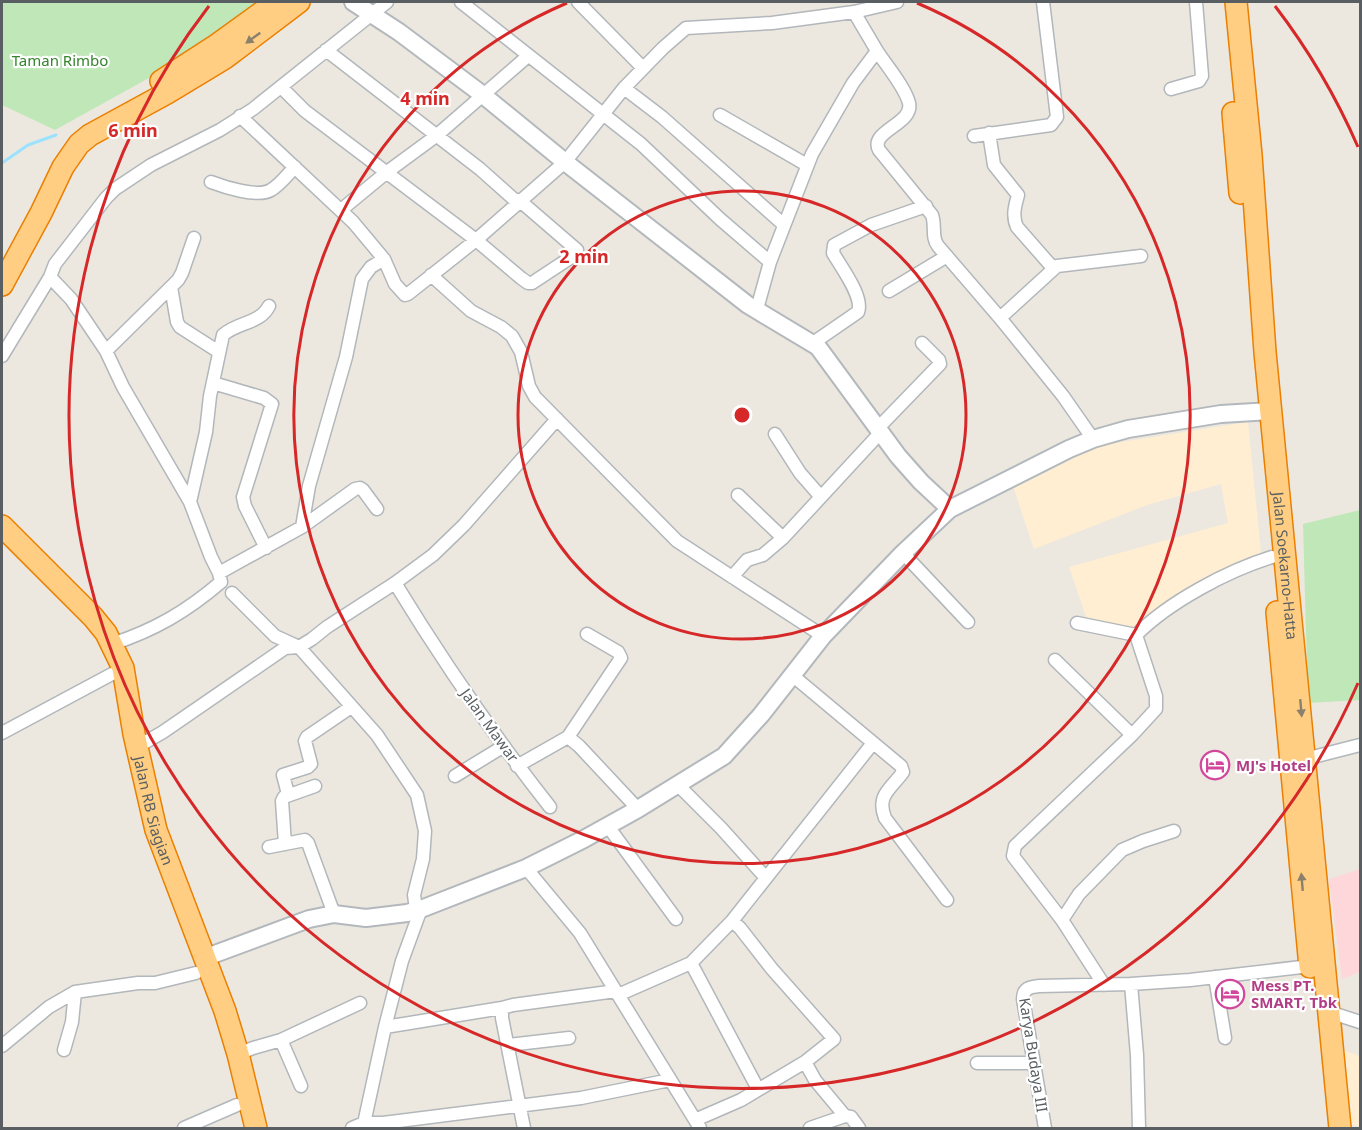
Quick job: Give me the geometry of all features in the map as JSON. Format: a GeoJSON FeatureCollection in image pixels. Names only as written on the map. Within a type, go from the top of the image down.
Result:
{"type":"FeatureCollection","features":[{"type":"Feature","properties":{"kind":"highway"},"geometry":{"type":"LineString","coordinates":[[2,285],[63,167],[79,144],[90,135],[167,93],[221,51],[276,2]]}},
{"type":"Feature","properties":{"kind":"highway"},"geometry":{"type":"LineString","coordinates":[[2,259],[33,202],[53,154],[72,130],[84,121],[221,51],[299,2]]}},
{"type":"Feature","properties":{"kind":"highway","name":"Jalan Soekarno-Hatta"},"geometry":{"type":"LineString","coordinates":[[1222,2],[1265,412],[1305,759],[1310,966],[1340,1128]]}},
{"type":"Feature","properties":{"kind":"highway","name":"Jalan Soekarno-Hatta"},"geometry":{"type":"LineString","coordinates":[[1236,2],[1251,155],[1272,557],[1329,1012],[1326,1128]]}},
{"type":"Feature","properties":{"kind":"highway","name":"Jalan RB Siagian"},"geometry":{"type":"LineString","coordinates":[[2,526],[93,617],[112,644],[123,668],[137,747],[156,830],[200,966],[243,1128]]}},
{"type":"Feature","properties":{"kind":"highway","name":"Jalan RB Siagian"},"geometry":{"type":"LineString","coordinates":[[2,543],[95,637],[112,674],[123,736],[149,850],[200,966],[225,1011],[256,1128]]}},
{"type":"Feature","properties":{"kind":"street"},"geometry":{"type":"LineString","coordinates":[[353,2],[483,95],[727,288],[813,343],[827,356],[898,456],[950,509]]}},
{"type":"Feature","properties":{"kind":"street"},"geometry":{"type":"LineString","coordinates":[[2,356],[56,264],[110,193],[151,165],[220,130],[281,87],[387,2]]}},
{"type":"Feature","properties":{"kind":"street"},"geometry":{"type":"LineString","coordinates":[[461,2],[649,151],[720,219],[770,262]]}},
{"type":"Feature","properties":{"kind":"street"},"geometry":{"type":"LineString","coordinates":[[578,2],[643,68]]}},
{"type":"Feature","properties":{"kind":"street"},"geometry":{"type":"LineString","coordinates":[[240,116],[341,210],[384,259],[399,289],[405,295],[476,240],[565,162],[624,88],[686,28],[772,23],[854,12],[897,2]]}},
{"type":"Feature","properties":{"kind":"street"},"geometry":{"type":"LineString","coordinates":[[974,136],[1051,125],[1057,117],[1043,2]]}},
{"type":"Feature","properties":{"kind":"street"},"geometry":{"type":"LineString","coordinates":[[1171,89],[1199,81],[1202,76],[1196,2]]}},
{"type":"Feature","properties":{"kind":"street"},"geometry":{"type":"LineString","coordinates":[[854,12],[905,93],[909,107],[907,114],[878,140],[877,147],[926,206],[934,222],[934,241],[1063,396],[1093,439]]}},
{"type":"Feature","properties":{"kind":"street"},"geometry":{"type":"LineString","coordinates":[[281,87],[305,111],[476,240],[528,283],[537,282],[576,254],[575,248],[518,201],[326,50]]}},
{"type":"Feature","properties":{"kind":"street"},"geometry":{"type":"LineString","coordinates":[[757,309],[770,262],[812,153],[853,83],[877,51]]}},
{"type":"Feature","properties":{"kind":"street"},"geometry":{"type":"LineString","coordinates":[[341,210],[436,136],[528,56]]}},
{"type":"Feature","properties":{"kind":"street"},"geometry":{"type":"LineString","coordinates":[[624,88],[662,117],[784,225]]}},
{"type":"Feature","properties":{"kind":"street"},"geometry":{"type":"LineString","coordinates":[[720,115],[807,165]]}},
{"type":"Feature","properties":{"kind":"street"},"geometry":{"type":"LineString","coordinates":[[989,134],[994,165],[1018,195],[1014,206],[1014,221],[1017,228],[1053,268]]}},
{"type":"Feature","properties":{"kind":"street"},"geometry":{"type":"LineString","coordinates":[[211,182],[231,190],[265,192],[279,184],[295,167]]}},
{"type":"Feature","properties":{"kind":"street"},"geometry":{"type":"LineString","coordinates":[[813,343],[858,312],[860,308],[859,298],[833,253],[834,245],[871,225],[926,206]]}},
{"type":"Feature","properties":{"kind":"street"},"geometry":{"type":"LineString","coordinates":[[106,351],[171,287],[182,273],[194,238]]}},
{"type":"Feature","properties":{"kind":"street"},"geometry":{"type":"LineString","coordinates":[[889,291],[947,256]]}},
{"type":"Feature","properties":{"kind":"street"},"geometry":{"type":"LineString","coordinates":[[1000,318],[1053,268],[1061,265],[1141,256]]}},
{"type":"Feature","properties":{"kind":"street"},"geometry":{"type":"LineString","coordinates":[[302,527],[309,486],[346,357],[362,279],[371,267],[384,259]]}},
{"type":"Feature","properties":{"kind":"street"},"geometry":{"type":"LineString","coordinates":[[431,275],[471,310],[512,336],[520,352],[529,386],[535,397],[677,541],[823,636]]}},
{"type":"Feature","properties":{"kind":"street"},"geometry":{"type":"LineString","coordinates":[[50,277],[71,299],[106,351],[128,395],[190,502],[221,582],[174,618],[112,644]]}},
{"type":"Feature","properties":{"kind":"street"},"geometry":{"type":"LineString","coordinates":[[171,287],[177,322],[180,327],[219,352]]}},
{"type":"Feature","properties":{"kind":"street"},"geometry":{"type":"LineString","coordinates":[[190,502],[206,432],[219,352],[226,333],[261,317],[269,306]]}},
{"type":"Feature","properties":{"kind":"street"},"geometry":{"type":"LineString","coordinates":[[732,577],[747,560],[763,555],[783,537],[940,364],[939,360],[922,343]]}},
{"type":"Feature","properties":{"kind":"street"},"geometry":{"type":"LineString","coordinates":[[213,383],[264,398],[272,404],[243,497],[245,506],[266,548]]}},
{"type":"Feature","properties":{"kind":"street"},"geometry":{"type":"LineString","coordinates":[[2,1046],[49,1006],[75,992],[138,983],[155,983],[309,919],[334,914],[366,918],[407,913],[526,868],[638,809],[724,756],[761,715],[823,636],[903,553],[950,509],[1093,439],[1128,429],[1221,414],[1265,412]]}},
{"type":"Feature","properties":{"kind":"street"},"geometry":{"type":"LineString","coordinates":[[137,747],[163,732],[285,648],[299,647],[433,555],[464,525],[556,419]]}},
{"type":"Feature","properties":{"kind":"street"},"geometry":{"type":"LineString","coordinates":[[775,434],[800,473],[821,497]]}},
{"type":"Feature","properties":{"kind":"street"},"geometry":{"type":"LineString","coordinates":[[219,573],[302,527],[357,488],[363,490],[377,509]]}},
{"type":"Feature","properties":{"kind":"street"},"geometry":{"type":"LineString","coordinates":[[738,495],[783,537]]}},
{"type":"Feature","properties":{"kind":"street"},"geometry":{"type":"LineString","coordinates":[[903,553],[969,621]]}},
{"type":"Feature","properties":{"kind":"street"},"geometry":{"type":"LineString","coordinates":[[1136,635],[1167,611],[1211,583],[1252,563],[1272,557]]}},
{"type":"Feature","properties":{"kind":"street","name":"Jalan Mawar"},"geometry":{"type":"LineString","coordinates":[[395,583],[425,633],[517,766],[568,737]]}},
{"type":"Feature","properties":{"kind":"street"},"geometry":{"type":"LineString","coordinates":[[232,593],[276,636],[299,647],[376,735],[417,795],[425,831],[423,859],[414,895],[418,909],[402,961],[360,1127],[581,1098],[670,1080]]}},
{"type":"Feature","properties":{"kind":"street"},"geometry":{"type":"LineString","coordinates":[[1077,622],[1136,635]]}},
{"type":"Feature","properties":{"kind":"street"},"geometry":{"type":"LineString","coordinates":[[587,634],[618,652],[621,658],[568,737],[638,809]]}},
{"type":"Feature","properties":{"kind":"street"},"geometry":{"type":"LineString","coordinates":[[1136,635],[1157,703],[1152,713],[1132,735],[1015,846],[1013,856],[1062,920],[1104,985],[1215,977],[1310,966]]}},
{"type":"Feature","properties":{"kind":"street"},"geometry":{"type":"LineString","coordinates":[[1055,660],[1132,735]]}},
{"type":"Feature","properties":{"kind":"street"},"geometry":{"type":"LineString","coordinates":[[2,733],[112,674]]}},
{"type":"Feature","properties":{"kind":"street"},"geometry":{"type":"LineString","coordinates":[[792,675],[902,766],[901,776],[883,797],[881,804],[885,818],[947,900]]}},
{"type":"Feature","properties":{"kind":"street"},"geometry":{"type":"LineString","coordinates":[[288,794],[283,775],[311,764],[305,741],[307,737],[351,707]]}},
{"type":"Feature","properties":{"kind":"street"},"geometry":{"type":"LineString","coordinates":[[385,1027],[513,1005],[617,993],[691,963],[732,921],[873,743]]}},
{"type":"Feature","properties":{"kind":"street"},"geometry":{"type":"LineString","coordinates":[[1305,759],[1360,745]]}},
{"type":"Feature","properties":{"kind":"street"},"geometry":{"type":"LineString","coordinates":[[455,776],[504,746]]}},
{"type":"Feature","properties":{"kind":"street"},"geometry":{"type":"LineString","coordinates":[[517,766],[550,807]]}},
{"type":"Feature","properties":{"kind":"street"},"geometry":{"type":"LineString","coordinates":[[678,785],[766,878]]}},
{"type":"Feature","properties":{"kind":"street"},"geometry":{"type":"LineString","coordinates":[[285,844],[282,801],[288,794],[315,786]]}},
{"type":"Feature","properties":{"kind":"street"},"geometry":{"type":"LineString","coordinates":[[607,825],[676,919]]}},
{"type":"Feature","properties":{"kind":"street"},"geometry":{"type":"LineString","coordinates":[[1062,920],[1079,894],[1122,850],[1174,831]]}},
{"type":"Feature","properties":{"kind":"street"},"geometry":{"type":"LineString","coordinates":[[269,847],[304,840],[308,843],[334,914]]}},
{"type":"Feature","properties":{"kind":"street"},"geometry":{"type":"LineString","coordinates":[[526,868],[580,933],[698,1124],[805,1062],[834,1039],[732,921]]}},
{"type":"Feature","properties":{"kind":"street"},"geometry":{"type":"LineString","coordinates":[[691,963],[758,1089]]}},
{"type":"Feature","properties":{"kind":"street"},"geometry":{"type":"LineString","coordinates":[[1215,977],[1225,1038]]}},
{"type":"Feature","properties":{"kind":"street"},"geometry":{"type":"LineString","coordinates":[[1131,984],[1137,1055],[1139,1128]]}},
{"type":"Feature","properties":{"kind":"street","name":"Karya Budaya III"},"geometry":{"type":"LineString","coordinates":[[1044,1128],[1023,999],[1024,991],[1027,988],[1039,986],[1104,985]]}},
{"type":"Feature","properties":{"kind":"street"},"geometry":{"type":"LineString","coordinates":[[64,1050],[72,1022],[75,992]]}},
{"type":"Feature","properties":{"kind":"street"},"geometry":{"type":"LineString","coordinates":[[238,1054],[281,1040],[360,1003]]}},
{"type":"Feature","properties":{"kind":"street"},"geometry":{"type":"LineString","coordinates":[[502,1008],[524,1128]]}},
{"type":"Feature","properties":{"kind":"street"},"geometry":{"type":"LineString","coordinates":[[1329,1012],[1360,1022]]}},
{"type":"Feature","properties":{"kind":"street"},"geometry":{"type":"LineString","coordinates":[[508,1045],[569,1038]]}},
{"type":"Feature","properties":{"kind":"street"},"geometry":{"type":"LineString","coordinates":[[281,1040],[301,1086]]}},
{"type":"Feature","properties":{"kind":"street"},"geometry":{"type":"LineString","coordinates":[[805,1062],[815,1080],[845,1116]]}},
{"type":"Feature","properties":{"kind":"street"},"geometry":{"type":"LineString","coordinates":[[977,1063],[1034,1063]]}},
{"type":"Feature","properties":{"kind":"street"},"geometry":{"type":"LineString","coordinates":[[184,1128],[237,1105]]}},
{"type":"Feature","properties":{"kind":"street"},"geometry":{"type":"LineString","coordinates":[[810,1128],[845,1116],[851,1117],[859,1128]]}},
{"type":"Feature","properties":{"kind":"shaded area"},"geometry":{"type":"Polygon","coordinates":[[[1248,422],[1261,553],[1134,628],[1090,628],[1069,567],[1228,523],[1221,484],[1147,505],[1034,549],[1011,480],[1096,446],[1248,422]]]}},
{"type":"Feature","properties":{"kind":"shaded area"},"geometry":{"type":"Polygon","coordinates":[[[1360,869],[1360,972],[1342,979],[1329,879],[1360,869]]]}},
{"type":"Feature","properties":{"kind":"shaded area"},"geometry":{"type":"Polygon","coordinates":[[[1340,1049],[1360,1056],[1360,1126],[1348,1125],[1340,1049]]]}},
{"type":"Feature","properties":{"kind":"green space","name":"Taman Rimbo"},"geometry":{"type":"Polygon","coordinates":[[[2,2],[262,2],[158,73],[55,130],[2,105],[2,2]]]}},
{"type":"Feature","properties":{"kind":"green space"},"geometry":{"type":"Polygon","coordinates":[[[1360,510],[1360,700],[1308,703],[1303,524],[1360,510]]]}},
{"type":"Feature","properties":{"kind":"waterway"},"geometry":{"type":"LineString","coordinates":[[2,163],[28,145],[56,135]]}},
{"type":"Feature","properties":{"kind":"place","name":"MJ's Hotel"},"geometry":{"type":"Point","coordinates":[1215,765]}},
{"type":"Feature","properties":{"kind":"place","name":"Mess PT. SMART, Tbk"},"geometry":{"type":"Point","coordinates":[1230,994]}}]}
